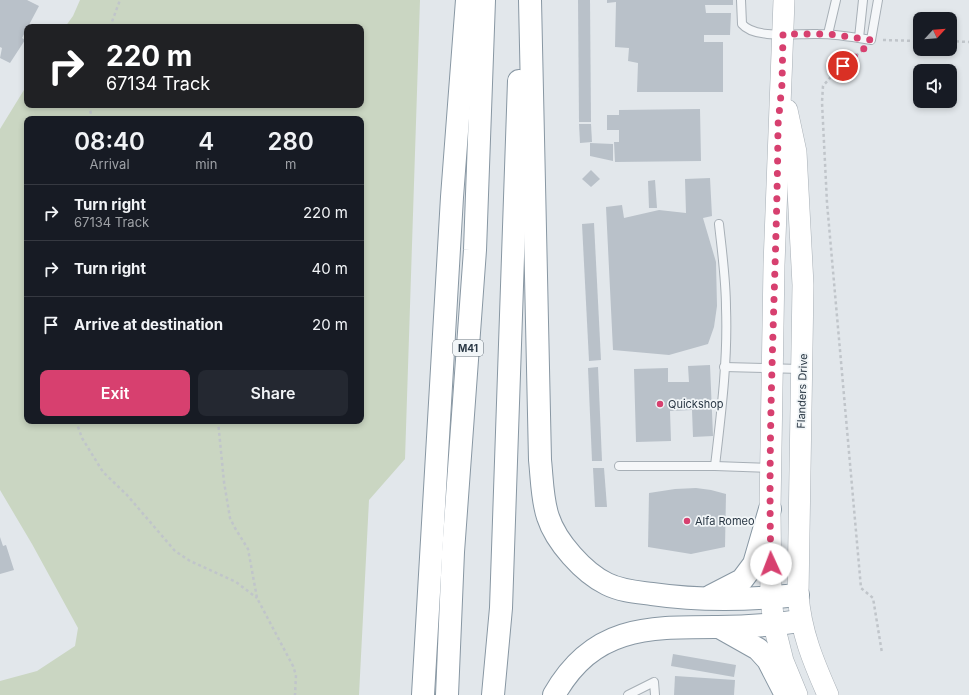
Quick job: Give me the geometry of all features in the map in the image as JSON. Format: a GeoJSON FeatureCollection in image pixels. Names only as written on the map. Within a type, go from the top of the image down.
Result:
{"type":"FeatureCollection","features":[{"type":"Feature","properties":{"kind":"highway"},"geometry":{"type":"LineString","coordinates":[[423,695],[452,197],[467,0]]}},
{"type":"Feature","properties":{"kind":"highway","name":"M41"},"geometry":{"type":"LineString","coordinates":[[447,695],[453,552],[475,250],[484,0]]}},
{"type":"Feature","properties":{"kind":"highway"},"geometry":{"type":"LineString","coordinates":[[493,695],[501,608],[521,0]]}},
{"type":"Feature","properties":{"kind":"highway"},"geometry":{"type":"LineString","coordinates":[[530,0],[540,460],[548,517],[560,539],[573,556],[592,575],[608,585],[628,591],[702,600],[771,598],[798,595]]}},
{"type":"Feature","properties":{"kind":"highway"},"geometry":{"type":"LineString","coordinates":[[702,600],[742,580],[754,564],[770,509]]}},
{"type":"Feature","properties":{"kind":"highway"},"geometry":{"type":"LineString","coordinates":[[554,695],[572,667],[583,656],[602,644],[622,635],[650,628],[774,625],[800,621]]}},
{"type":"Feature","properties":{"kind":"highway"},"geometry":{"type":"LineString","coordinates":[[719,627],[758,649],[768,660],[786,695]]}},
{"type":"Feature","properties":{"kind":"street","name":"Flanders Drive"},"geometry":{"type":"LineString","coordinates":[[784,0],[782,84],[778,125],[769,468],[771,598],[774,625],[783,661],[797,695]]}},
{"type":"Feature","properties":{"kind":"street","name":"Flanders Drive"},"geometry":{"type":"LineString","coordinates":[[782,84],[796,158],[804,285],[798,595],[800,621],[828,695]]}},
{"type":"Feature","properties":{"kind":"lane"},"geometry":{"type":"LineString","coordinates":[[741,0],[741,19],[745,28],[763,34],[828,34],[871,40],[878,0]]}},
{"type":"Feature","properties":{"kind":"lane"},"geometry":{"type":"LineString","coordinates":[[828,34],[836,0]]}},
{"type":"Feature","properties":{"kind":"lane"},"geometry":{"type":"LineString","coordinates":[[859,38],[863,0]]}},
{"type":"Feature","properties":{"kind":"lane"},"geometry":{"type":"LineString","coordinates":[[715,466],[724,367],[726,310],[725,276],[719,224]]}},
{"type":"Feature","properties":{"kind":"lane"},"geometry":{"type":"LineString","coordinates":[[724,367],[803,369]]}},
{"type":"Feature","properties":{"kind":"lane"},"geometry":{"type":"LineString","coordinates":[[620,466],[715,466],[769,468]]}},
{"type":"Feature","properties":{"kind":"lane"},"geometry":{"type":"LineString","coordinates":[[628,695],[654,682],[655,695]]}},
{"type":"Feature","properties":{"kind":"path"},"geometry":{"type":"LineString","coordinates":[[111,24],[120,0]]}},
{"type":"Feature","properties":{"kind":"path"},"geometry":{"type":"LineString","coordinates":[[882,653],[873,598],[861,588],[827,203],[822,102],[823,86],[836,71],[861,52],[871,40],[913,41]]}},
{"type":"Feature","properties":{"kind":"path"},"geometry":{"type":"LineString","coordinates":[[957,42],[969,42]]}},
{"type":"Feature","properties":{"kind":"path"},"geometry":{"type":"LineString","coordinates":[[77,424],[82,438],[103,472],[127,495],[175,551],[190,561],[236,582],[257,598]]}},
{"type":"Feature","properties":{"kind":"path"},"geometry":{"type":"LineString","coordinates":[[218,424],[227,501],[233,525],[248,549],[257,598],[296,675],[295,695]]}},
{"type":"Feature","properties":{"kind":"green space"},"geometry":{"type":"Polygon","coordinates":[[[80,0],[420,0],[405,459],[369,500],[359,695],[0,695],[0,681],[37,671],[75,646],[78,628],[32,544],[0,490],[0,129],[24,90],[24,108],[364,108],[364,24],[67,24],[73,16],[80,0]]]}},
{"type":"Feature","properties":{"kind":"building"},"geometry":{"type":"Polygon","coordinates":[[[0,0],[27,0],[39,6],[29,24],[24,24],[24,34],[22,38],[24,42],[10,63],[0,58],[2,48],[0,47],[0,0]]]}},
{"type":"Feature","properties":{"kind":"building"},"geometry":{"type":"Polygon","coordinates":[[[578,0],[590,0],[591,122],[579,122],[578,0]]]}},
{"type":"Feature","properties":{"kind":"building"},"geometry":{"type":"Polygon","coordinates":[[[607,0],[733,0],[733,5],[705,5],[706,13],[731,13],[730,35],[704,35],[704,42],[723,42],[723,92],[637,92],[638,63],[628,61],[629,48],[615,47],[616,2],[607,3],[607,0]]]}},
{"type":"Feature","properties":{"kind":"building"},"geometry":{"type":"Polygon","coordinates":[[[700,109],[701,161],[615,162],[614,142],[619,142],[619,130],[607,130],[607,115],[619,115],[619,110],[700,109]]]}},
{"type":"Feature","properties":{"kind":"building"},"geometry":{"type":"Polygon","coordinates":[[[579,124],[591,124],[592,142],[580,143],[579,124]]]}},
{"type":"Feature","properties":{"kind":"building"},"geometry":{"type":"Polygon","coordinates":[[[590,143],[613,144],[613,161],[590,156],[590,143]]]}},
{"type":"Feature","properties":{"kind":"building"},"geometry":{"type":"Polygon","coordinates":[[[591,170],[600,179],[591,187],[582,179],[591,170]]]}},
{"type":"Feature","properties":{"kind":"building"},"geometry":{"type":"Polygon","coordinates":[[[710,178],[712,216],[703,218],[716,262],[717,306],[714,327],[708,344],[669,355],[613,350],[606,207],[622,205],[624,218],[659,210],[686,213],[685,179],[710,178]]]}},
{"type":"Feature","properties":{"kind":"building"},"geometry":{"type":"Polygon","coordinates":[[[655,180],[657,208],[649,208],[648,181],[655,180]]]}},
{"type":"Feature","properties":{"kind":"building"},"geometry":{"type":"Polygon","coordinates":[[[594,223],[601,360],[589,361],[582,224],[594,223]]]}},
{"type":"Feature","properties":{"kind":"building"},"geometry":{"type":"Polygon","coordinates":[[[710,365],[713,436],[693,437],[692,410],[670,411],[671,441],[636,442],[634,369],[668,368],[668,382],[689,382],[688,366],[710,365]]]}},
{"type":"Feature","properties":{"kind":"building"},"geometry":{"type":"Polygon","coordinates":[[[598,367],[602,461],[592,461],[588,368],[598,367]]]}},
{"type":"Feature","properties":{"kind":"building"},"geometry":{"type":"Polygon","coordinates":[[[593,468],[604,468],[607,507],[595,507],[593,468]]]}},
{"type":"Feature","properties":{"kind":"building","name":"Alfa Romeo"},"geometry":{"type":"Polygon","coordinates":[[[696,488],[726,494],[725,547],[691,554],[648,547],[649,493],[675,489],[696,488]]]}},
{"type":"Feature","properties":{"kind":"building"},"geometry":{"type":"Polygon","coordinates":[[[0,537],[3,546],[6,545],[14,570],[0,574],[0,537]]]}},
{"type":"Feature","properties":{"kind":"building"},"geometry":{"type":"Polygon","coordinates":[[[673,654],[736,665],[734,677],[671,666],[673,654]]]}},
{"type":"Feature","properties":{"kind":"building"},"geometry":{"type":"Polygon","coordinates":[[[675,676],[735,680],[734,695],[674,695],[675,676]]]}},
{"type":"Feature","properties":{"kind":"place","name":"Quickshop"},"geometry":{"type":"Point","coordinates":[660,404]}},
{"type":"Feature","properties":{"kind":"place","name":"Alfa Romeo"},"geometry":{"type":"Point","coordinates":[687,521]}},
{"type":"Feature","properties":{"kind":"route"},"geometry":{"type":"LineString","coordinates":[[771,564],[769,468],[778,125],[782,84],[783,34],[828,34],[871,40],[861,52],[843,66]]}}]}
